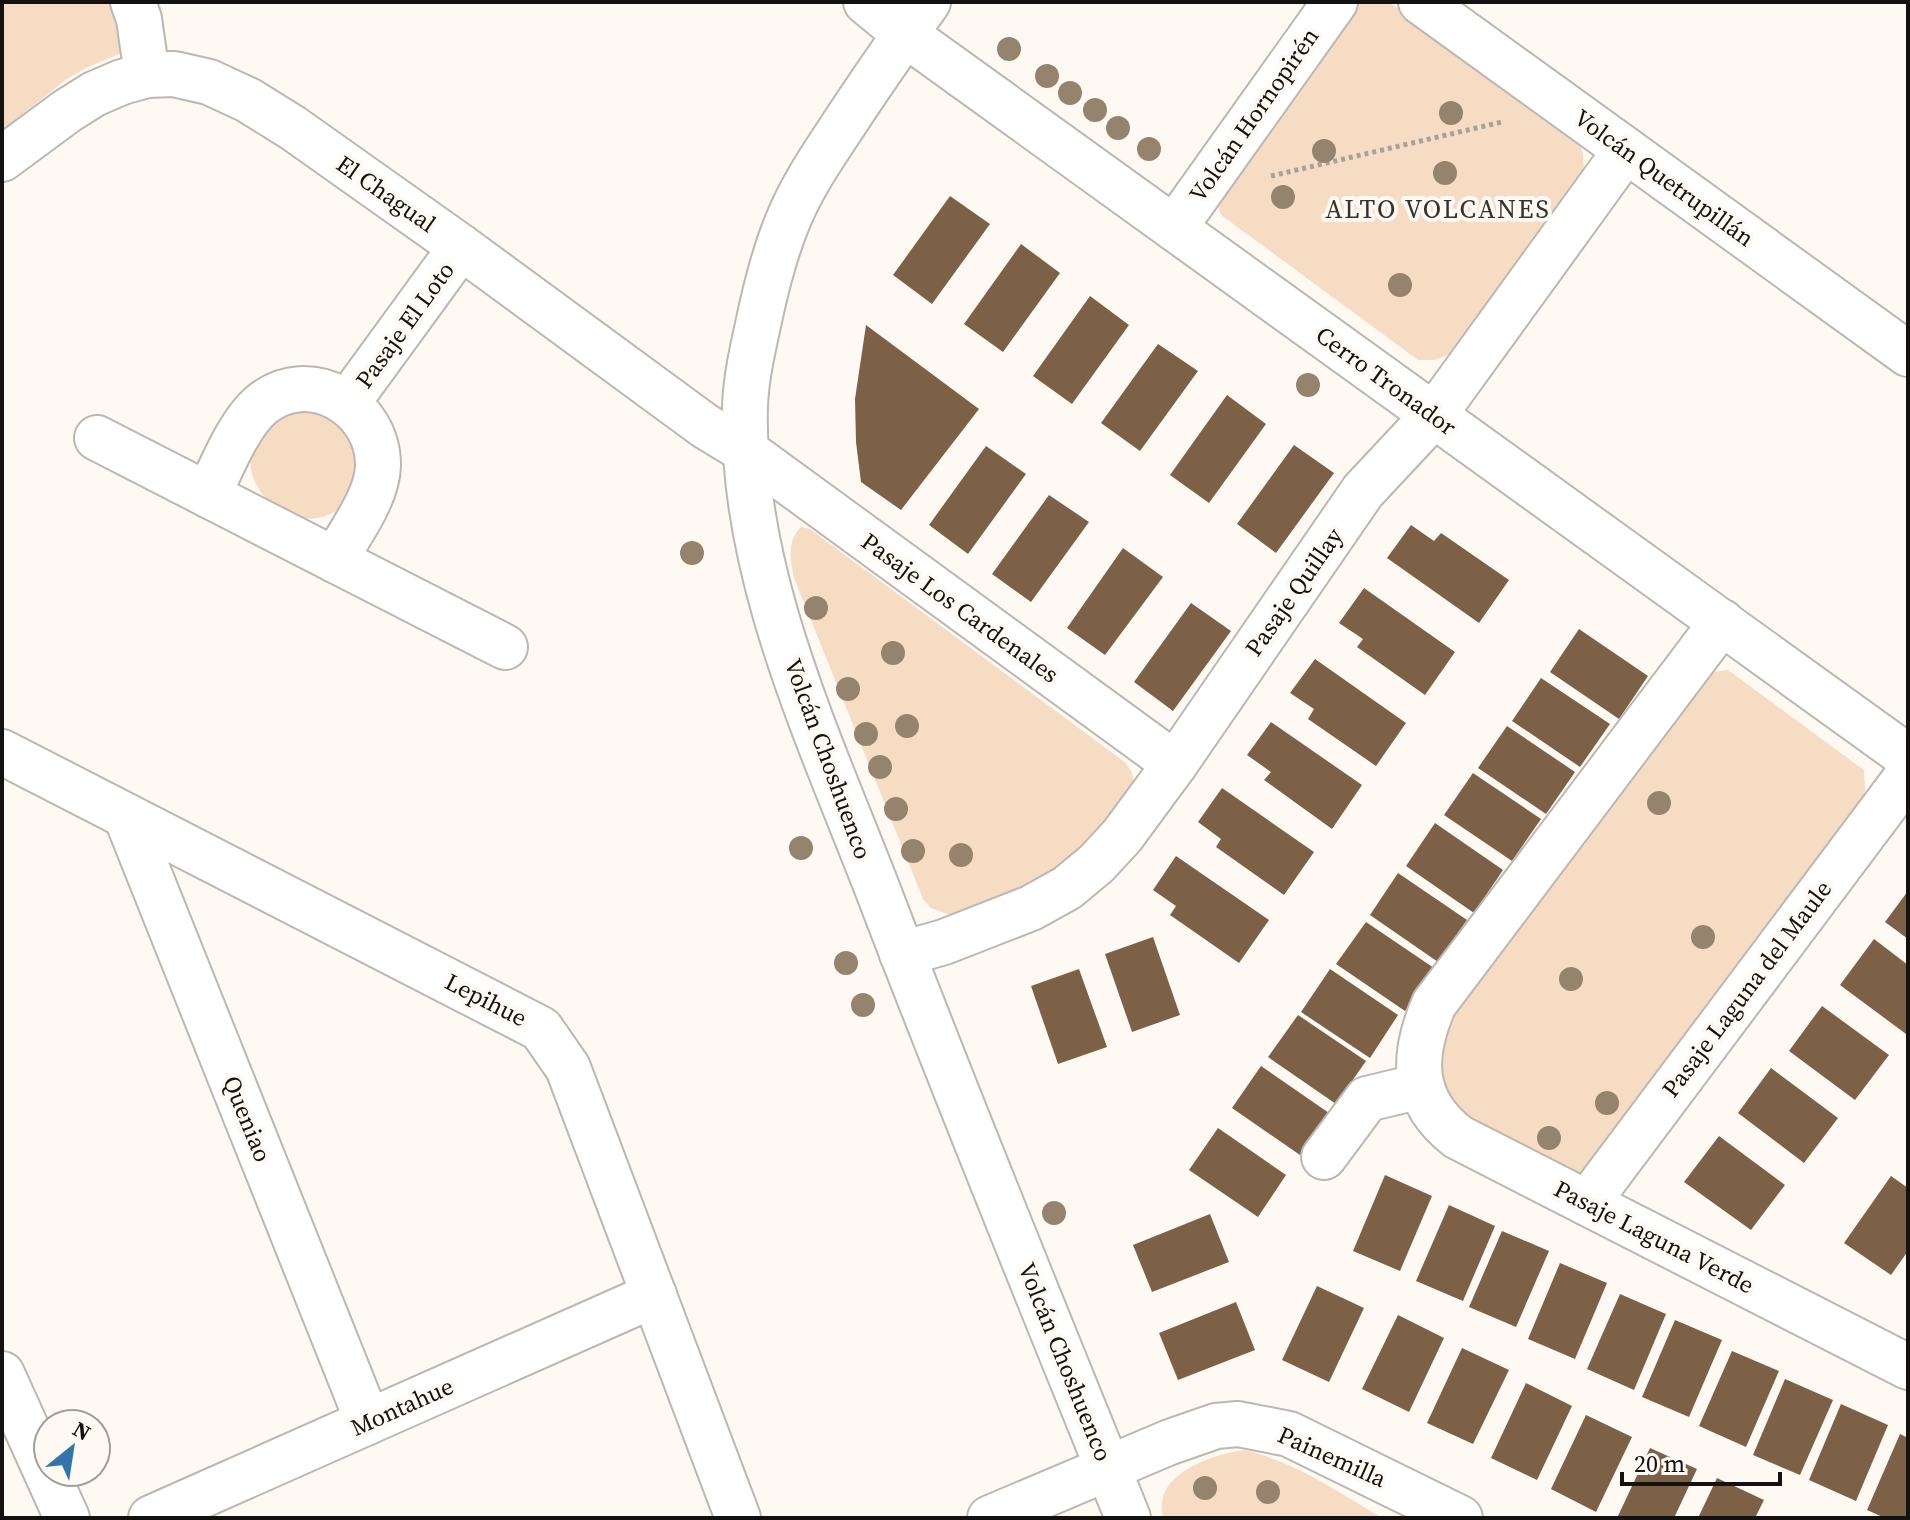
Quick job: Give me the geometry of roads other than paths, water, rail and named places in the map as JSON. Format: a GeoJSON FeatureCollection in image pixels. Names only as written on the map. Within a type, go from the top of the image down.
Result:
{"type":"FeatureCollection","features":[{"type":"Feature","properties":{"kind":"street"},"geometry":{"type":"LineString","coordinates":[[133,2],[139,19],[147,75]]}},
{"type":"Feature","properties":{"kind":"street","name":"Cerro Tronador"},"geometry":{"type":"LineString","coordinates":[[866,2],[917,18],[1174,228],[1908,757]]}},
{"type":"Feature","properties":{"kind":"street","name":"Volcán Hornopirén"},"geometry":{"type":"LineString","coordinates":[[1174,228],[1335,2]]}},
{"type":"Feature","properties":{"kind":"street","name":"Volcán Quetrupillán"},"geometry":{"type":"LineString","coordinates":[[1421,2],[1908,354]]}},
{"type":"Feature","properties":{"kind":"street","name":"Volcán Choshuenco"},"geometry":{"type":"LineString","coordinates":[[917,18],[817,166],[786,224],[764,296],[745,405],[751,515],[758,555],[784,640],[902,954],[1128,1518]]}},
{"type":"Feature","properties":{"kind":"street","name":"El Chagual"},"geometry":{"type":"LineString","coordinates":[[2,159],[94,94],[147,75],[191,77],[248,100],[293,128],[705,426],[746,451]]}},
{"type":"Feature","properties":{"kind":"street","name":"Pasaje Quillay"},"geometry":{"type":"LineString","coordinates":[[902,954],[944,942],[1031,908],[1082,878],[1122,836],[1363,491],[1434,415],[1626,150]]}},
{"type":"Feature","properties":{"kind":"street","name":"Pasaje El Loto"},"geometry":{"type":"LineString","coordinates":[[348,402],[461,247]]}},
{"type":"Feature","properties":{"kind":"street","name":"Pasaje El Loto"},"geometry":{"type":"LineString","coordinates":[[208,495],[249,416],[264,403],[283,393],[303,390],[324,392],[348,402],[370,430],[377,449],[378,470],[373,490],[335,560]]}},
{"type":"Feature","properties":{"kind":"street"},"geometry":{"type":"LineString","coordinates":[[97,438],[505,647]]}},
{"type":"Feature","properties":{"kind":"street","name":"Pasaje Los Cardenales"},"geometry":{"type":"LineString","coordinates":[[746,451],[1175,764]]}},
{"type":"Feature","properties":{"kind":"street","name":"Pasaje Laguna Verde"},"geometry":{"type":"LineString","coordinates":[[1722,622],[1434,1004],[1419,1047],[1421,1086],[1442,1124],[1458,1137],[1908,1367]]}},
{"type":"Feature","properties":{"kind":"street","name":"Lepihue"},"geometry":{"type":"LineString","coordinates":[[2,752],[541,1029],[568,1068],[738,1518]]}},
{"type":"Feature","properties":{"kind":"street","name":"Pasaje Laguna del Maule"},"geometry":{"type":"LineString","coordinates":[[1587,1203],[1908,775]]}},
{"type":"Feature","properties":{"kind":"street","name":"Queniao"},"geometry":{"type":"LineString","coordinates":[[126,816],[368,1422]]}},
{"type":"Feature","properties":{"kind":"street"},"geometry":{"type":"LineString","coordinates":[[1324,1157],[1367,1099],[1421,1086]]}},
{"type":"Feature","properties":{"kind":"street","name":"Montahue"},"geometry":{"type":"LineString","coordinates":[[151,1518],[654,1295]]}},
{"type":"Feature","properties":{"kind":"street"},"geometry":{"type":"LineString","coordinates":[[2,1374],[67,1518]]}},
{"type":"Feature","properties":{"kind":"street","name":"Painemilla"},"geometry":{"type":"LineString","coordinates":[[990,1518],[1107,1466],[1216,1426],[1238,1424],[1289,1434],[1460,1518]]}},
{"type":"Feature","properties":{"kind":"district","name":"ALTO VOLCANES"},"geometry":{"type":"Point","coordinates":[1438,209]}}]}
